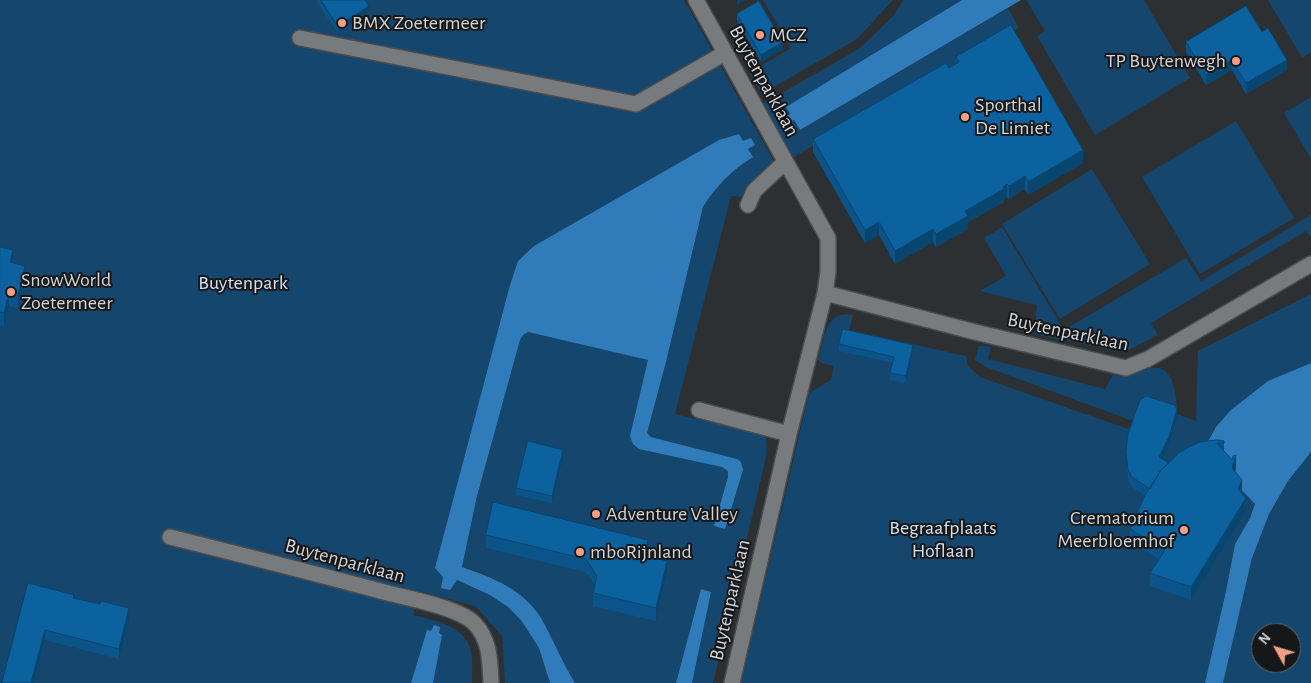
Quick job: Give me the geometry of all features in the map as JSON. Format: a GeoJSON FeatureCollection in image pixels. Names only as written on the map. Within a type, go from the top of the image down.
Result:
{"type":"FeatureCollection","features":[{"type":"Feature","properties":{"kind":"street","name":"Buytenparklaan"},"geometry":{"type":"LineString","coordinates":[[696,0],[828,238],[828,272],[825,293],[789,434],[732,683]]}},
{"type":"Feature","properties":{"kind":"street"},"geometry":{"type":"LineString","coordinates":[[300,38],[636,104],[725,53]]}},
{"type":"Feature","properties":{"kind":"street"},"geometry":{"type":"LineString","coordinates":[[748,205],[754,191],[785,162]]}},
{"type":"Feature","properties":{"kind":"street","name":"Buytenparklaan"},"geometry":{"type":"LineString","coordinates":[[825,293],[975,332],[1126,368],[1148,359],[1311,264]]}},
{"type":"Feature","properties":{"kind":"street"},"geometry":{"type":"LineString","coordinates":[[699,410],[789,434]]}},
{"type":"Feature","properties":{"kind":"street","name":"Buytenparklaan"},"geometry":{"type":"LineString","coordinates":[[170,537],[462,614],[473,622],[484,636],[489,658],[491,683]]}},
{"type":"Feature","properties":{"kind":"green space","name":"Buytenpark"},"geometry":{"type":"Polygon","coordinates":[[[0,0],[684,0],[774,162],[773,166],[742,197],[731,196],[675,414],[764,435],[766,439],[767,453],[713,683],[692,683],[710,592],[701,589],[676,683],[575,683],[550,637],[522,597],[504,584],[477,571],[462,567],[477,496],[520,340],[528,332],[649,360],[630,437],[723,467],[728,471],[728,477],[737,459],[651,437],[647,433],[703,207],[725,179],[752,157],[748,149],[751,138],[534,246],[518,262],[510,285],[443,577],[450,590],[457,580],[490,595],[508,607],[521,619],[539,648],[550,683],[505,683],[502,636],[475,606],[419,591],[413,615],[439,622],[456,630],[463,636],[468,642],[471,651],[472,683],[0,683],[0,0]]]}},
{"type":"Feature","properties":{"kind":"green space"},"geometry":{"type":"Polygon","coordinates":[[[763,0],[893,0],[857,39],[762,94],[749,73],[791,48],[763,0]]]}},
{"type":"Feature","properties":{"kind":"green space"},"geometry":{"type":"Polygon","coordinates":[[[903,0],[962,0],[787,107],[790,114],[786,125],[794,120],[800,130],[1008,8],[1019,28],[792,158],[763,104],[860,48],[894,15],[903,0]]]}},
{"type":"Feature","properties":{"kind":"green space"},"geometry":{"type":"Polygon","coordinates":[[[1026,0],[1144,0],[1190,78],[1095,135],[1037,36],[1045,31],[1026,0]]]}},
{"type":"Feature","properties":{"kind":"green space"},"geometry":{"type":"Polygon","coordinates":[[[1268,0],[1311,0],[1311,52],[1302,58],[1268,0]]]}},
{"type":"Feature","properties":{"kind":"green space"},"geometry":{"type":"Polygon","coordinates":[[[1311,97],[1311,159],[1284,113],[1311,97]]]}},
{"type":"Feature","properties":{"kind":"green space"},"geometry":{"type":"Polygon","coordinates":[[[1236,121],[1294,218],[1200,274],[1142,177],[1236,121]]]}},
{"type":"Feature","properties":{"kind":"green space"},"geometry":{"type":"Polygon","coordinates":[[[1092,169],[1150,264],[1060,319],[1002,224],[1092,169]]]}},
{"type":"Feature","properties":{"kind":"green space"},"geometry":{"type":"Polygon","coordinates":[[[1311,215],[1311,237],[1306,231],[1151,323],[1158,335],[1124,352],[1034,334],[1037,305],[980,291],[1006,276],[984,238],[1002,227],[1064,330],[1186,258],[1201,281],[1311,215]]]}},
{"type":"Feature","properties":{"kind":"green space","name":"Begraafplaats Hoflaan"},"geometry":{"type":"Polygon","coordinates":[[[1311,294],[1311,363],[1268,381],[1225,454],[1236,468],[1234,481],[1255,504],[1250,518],[1235,544],[1205,683],[741,683],[809,393],[831,380],[834,366],[818,360],[824,335],[831,321],[844,314],[853,315],[849,330],[966,356],[968,366],[980,377],[1128,429],[1133,421],[986,367],[975,360],[979,346],[991,347],[988,359],[1105,389],[1113,375],[1128,375],[1152,368],[1160,368],[1166,371],[1173,384],[1177,414],[1196,421],[1198,351],[1311,294]]]}},
{"type":"Feature","properties":{"kind":"green space"},"geometry":{"type":"Polygon","coordinates":[[[1311,452],[1311,683],[1223,683],[1252,558],[1269,514],[1288,481],[1311,452]]]}},
{"type":"Feature","properties":{"kind":"shaded area"},"geometry":{"type":"Polygon","coordinates":[[[962,0],[1021,0],[800,130],[794,120],[786,125],[782,119],[790,114],[786,107],[962,0]]]}},
{"type":"Feature","properties":{"kind":"shaded area"},"geometry":{"type":"Polygon","coordinates":[[[739,134],[743,141],[751,138],[755,145],[748,149],[753,157],[725,179],[703,207],[647,433],[651,437],[737,459],[741,462],[743,470],[725,529],[714,526],[728,471],[722,467],[639,449],[633,444],[630,436],[648,360],[528,332],[520,340],[477,496],[462,567],[496,580],[516,592],[534,608],[575,683],[550,683],[539,648],[521,620],[508,607],[490,595],[457,580],[450,590],[441,588],[443,577],[435,568],[518,261],[534,246],[719,140],[739,134]]]}},
{"type":"Feature","properties":{"kind":"shaded area"},"geometry":{"type":"Polygon","coordinates":[[[1311,363],[1311,452],[1288,481],[1269,514],[1252,558],[1223,683],[1205,683],[1235,544],[1250,518],[1255,504],[1233,481],[1236,468],[1225,454],[1205,447],[1216,427],[1231,410],[1268,381],[1311,363]]]}},
{"type":"Feature","properties":{"kind":"shaded area"},"geometry":{"type":"Polygon","coordinates":[[[701,589],[711,592],[692,683],[676,683],[701,589]]]}},
{"type":"Feature","properties":{"kind":"shaded area"},"geometry":{"type":"Polygon","coordinates":[[[434,625],[440,627],[439,633],[442,635],[433,683],[411,683],[427,630],[431,631],[434,625]]]}},
{"type":"Feature","properties":{"kind":"building","name":"BMX Zoetermeer"},"geometry":{"type":"Polygon","coordinates":[[[321,0],[365,0],[369,6],[338,26],[321,0]]]}},
{"type":"Feature","properties":{"kind":"building","name":"MCZ"},"geometry":{"type":"Polygon","coordinates":[[[759,1],[783,42],[761,55],[737,14],[759,1]]]}},
{"type":"Feature","properties":{"kind":"building","name":"TP Buytenwegh"},"geometry":{"type":"Polygon","coordinates":[[[1246,6],[1262,32],[1268,28],[1287,60],[1246,83],[1232,60],[1206,75],[1186,42],[1246,6]]]}},
{"type":"Feature","properties":{"kind":"building","name":"Sporthal De Limiet"},"geometry":{"type":"Polygon","coordinates":[[[1011,25],[1083,150],[1028,182],[1025,176],[1009,186],[1007,184],[1003,187],[1004,189],[965,211],[968,216],[936,234],[933,229],[895,251],[879,222],[865,230],[813,139],[946,63],[949,68],[959,62],[956,57],[1011,25]]]}},
{"type":"Feature","properties":{"kind":"building","name":"SnowWorld Zoetermeer"},"geometry":{"type":"Polygon","coordinates":[[[0,247],[13,250],[10,262],[25,266],[18,296],[9,293],[4,313],[0,312],[0,247]]]}},
{"type":"Feature","properties":{"kind":"building"},"geometry":{"type":"Polygon","coordinates":[[[843,329],[913,345],[906,376],[890,373],[894,357],[839,344],[843,329]]]}},
{"type":"Feature","properties":{"kind":"building"},"geometry":{"type":"Polygon","coordinates":[[[1146,396],[1174,405],[1177,409],[1169,437],[1159,457],[1169,463],[1161,470],[1150,489],[1132,477],[1128,470],[1126,451],[1128,434],[1140,400],[1146,396]]]}},
{"type":"Feature","properties":{"kind":"building"},"geometry":{"type":"Polygon","coordinates":[[[528,441],[563,450],[552,496],[516,488],[528,441]]]}},
{"type":"Feature","properties":{"kind":"building","name":"Crematorium Meerbloemhof"},"geometry":{"type":"Polygon","coordinates":[[[1224,441],[1224,443],[1217,443],[1232,460],[1233,456],[1236,455],[1232,468],[1242,480],[1238,489],[1246,498],[1191,587],[1150,573],[1165,550],[1130,529],[1145,495],[1161,470],[1179,453],[1189,447],[1200,442],[1224,441]]]}},
{"type":"Feature","properties":{"kind":"building"},"geometry":{"type":"Polygon","coordinates":[[[493,502],[648,540],[646,555],[667,561],[656,608],[593,593],[597,576],[586,559],[486,535],[493,502]]]}},
{"type":"Feature","properties":{"kind":"building"},"geometry":{"type":"Polygon","coordinates":[[[28,583],[74,595],[73,598],[100,604],[101,601],[129,608],[119,649],[45,630],[31,683],[2,683],[28,583]]]}},
{"type":"Feature","properties":{"kind":"place","name":"BMX Zoetermeer"},"geometry":{"type":"Point","coordinates":[342,23]}},
{"type":"Feature","properties":{"kind":"place","name":"MCZ"},"geometry":{"type":"Point","coordinates":[760,35]}},
{"type":"Feature","properties":{"kind":"place","name":"TP Buytenwegh"},"geometry":{"type":"Point","coordinates":[1236,61]}},
{"type":"Feature","properties":{"kind":"place","name":"Sporthal De Limiet"},"geometry":{"type":"Point","coordinates":[965,117]}},
{"type":"Feature","properties":{"kind":"place","name":"SnowWorld Zoetermeer"},"geometry":{"type":"Point","coordinates":[11,292]}},
{"type":"Feature","properties":{"kind":"place","name":"Adventure Valley"},"geometry":{"type":"Point","coordinates":[596,514]}},
{"type":"Feature","properties":{"kind":"place","name":"Crematorium Meerbloemhof"},"geometry":{"type":"Point","coordinates":[1184,530]}},
{"type":"Feature","properties":{"kind":"place","name":"mboRijnland"},"geometry":{"type":"Point","coordinates":[580,552]}}]}
